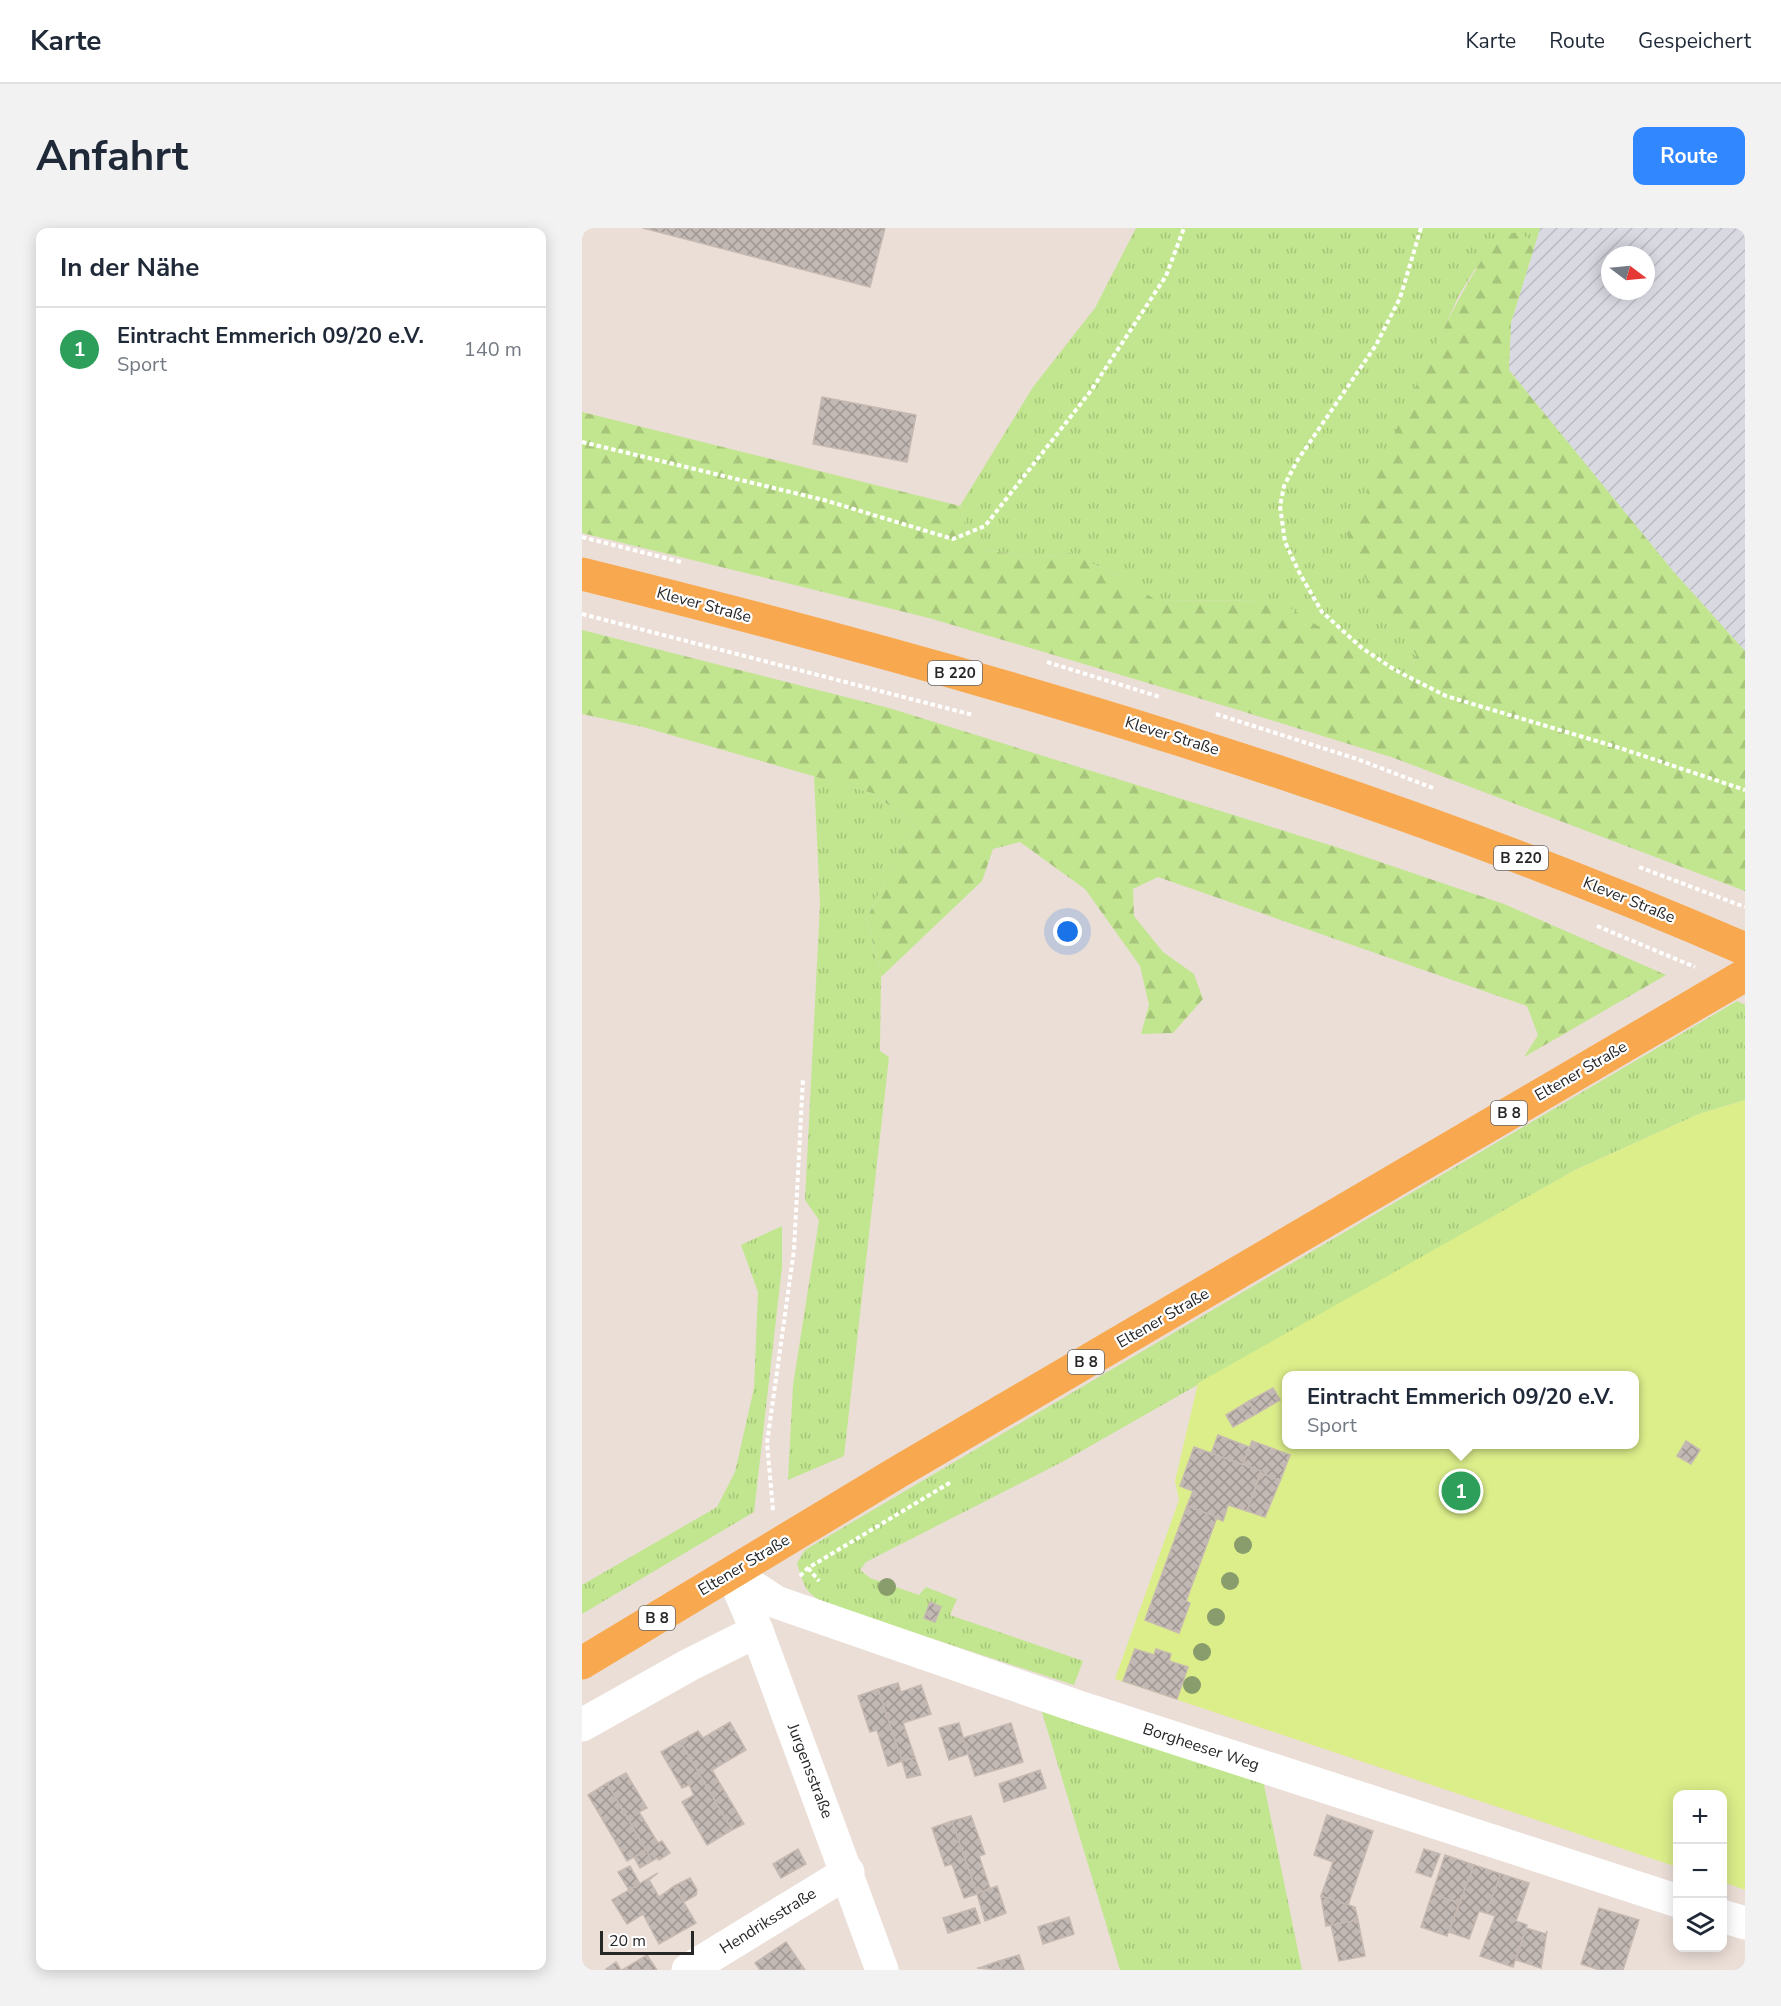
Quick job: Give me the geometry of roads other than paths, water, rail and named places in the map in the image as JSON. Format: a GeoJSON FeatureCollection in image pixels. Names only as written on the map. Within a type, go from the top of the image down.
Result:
{"type":"FeatureCollection","features":[{"type":"Feature","properties":{"kind":"main road","name":"Klever Straße"},"geometry":{"type":"LineString","coordinates":[[582,574],[1030,694],[1234,755],[1452,831],[1745,949]]}},
{"type":"Feature","properties":{"kind":"main road","name":"Eltener Straße"},"geometry":{"type":"LineString","coordinates":[[582,1663],[1745,975]]}},
{"type":"Feature","properties":{"kind":"street","name":"Jurgensstraße"},"geometry":{"type":"LineString","coordinates":[[732,1573],[757,1630],[848,1872],[882,1970]]}},
{"type":"Feature","properties":{"kind":"street","name":"Borgheeser Weg"},"geometry":{"type":"LineString","coordinates":[[732,1573],[776,1602],[1045,1696],[1673,1900]]}},
{"type":"Feature","properties":{"kind":"street"},"geometry":{"type":"LineString","coordinates":[[582,1725],[757,1630]]}},
{"type":"Feature","properties":{"kind":"street","name":"Hendriksstraße"},"geometry":{"type":"LineString","coordinates":[[688,1970],[848,1872]]}},
{"type":"Feature","properties":{"kind":"street"},"geometry":{"type":"LineString","coordinates":[[1727,1918],[1745,1923]]}},
{"type":"Feature","properties":{"kind":"place","name":"Eintracht Emmerich 09/20 e.V."},"geometry":{"type":"Point","coordinates":[1461,1491]}}]}
